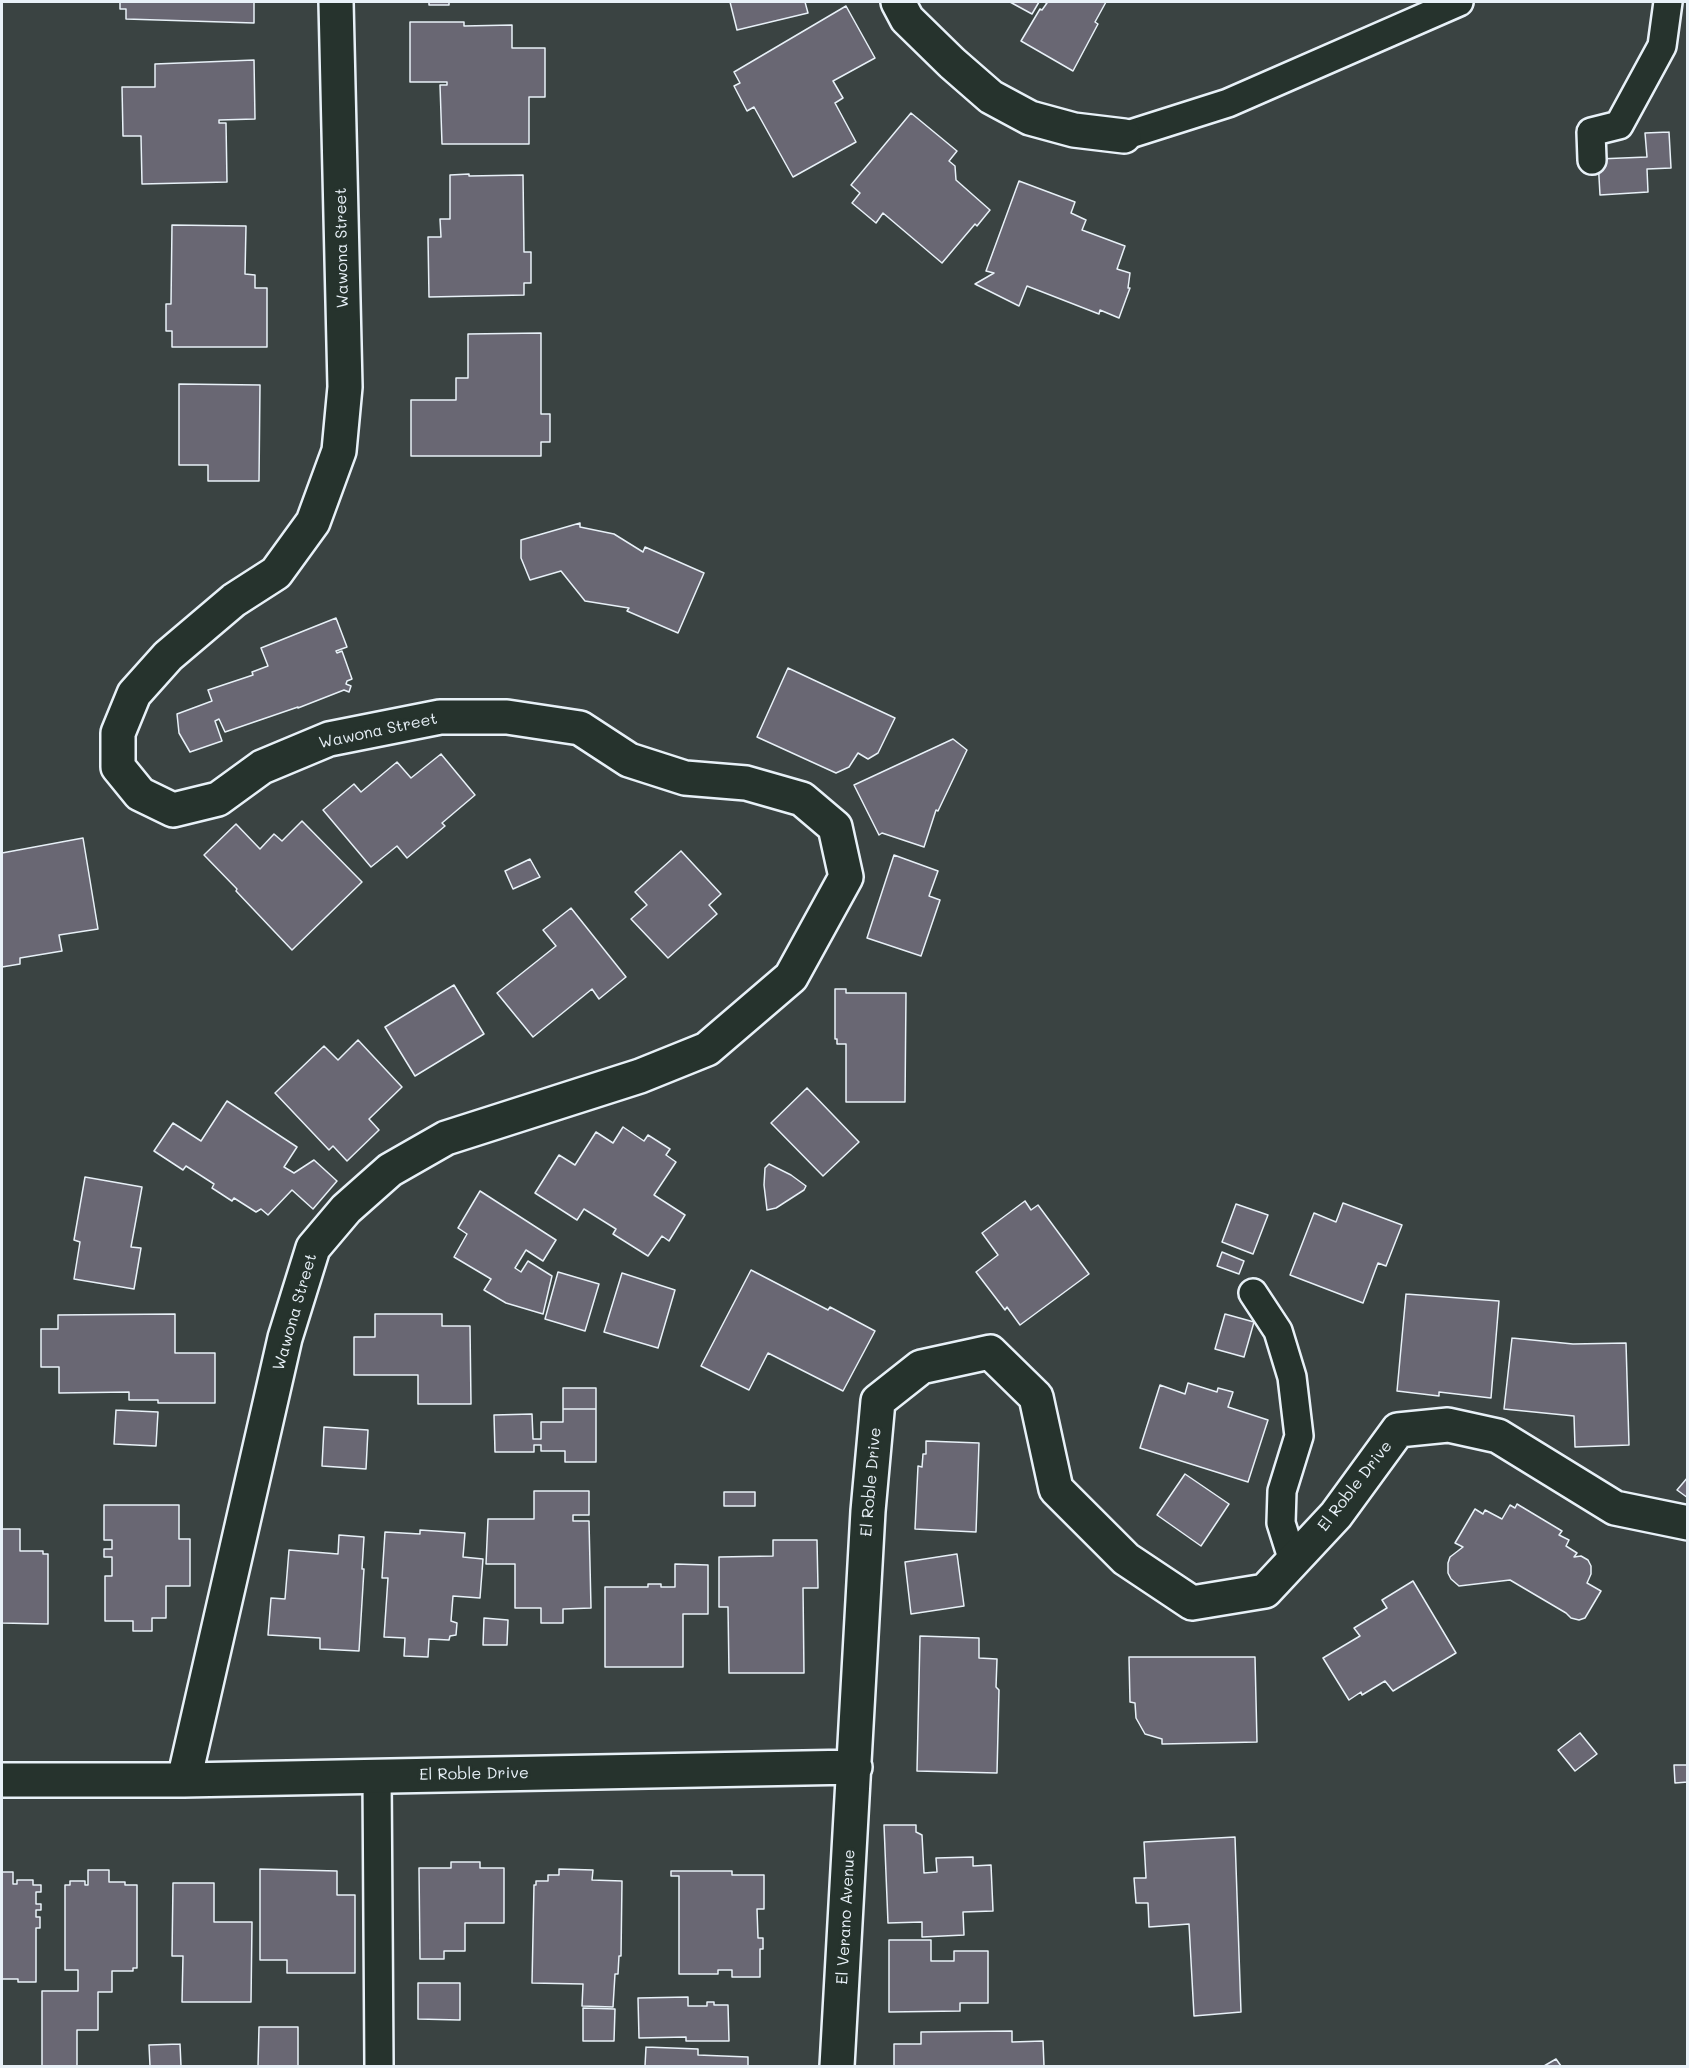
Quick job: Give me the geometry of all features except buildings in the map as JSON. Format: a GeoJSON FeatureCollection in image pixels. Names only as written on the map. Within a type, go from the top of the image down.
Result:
{"type":"FeatureCollection","features":[{"type":"Feature","properties":{"kind":"street","name":"Wawona Street"},"geometry":{"type":"LineString","coordinates":[[184,1779],[285,1338],[313,1248],[346,1209],[390,1170],[446,1137],[640,1076],[707,1049],[791,977],[846,877],[835,827],[802,799],[746,783],[685,778],[629,760],[580,728],[507,717],[440,717],[329,739],[262,767],[218,799],[173,810],[140,794],[118,767],[118,733],[134,694],[168,656],[234,600],[276,573],[313,522],[339,451],[345,387],[336,2]]}},
{"type":"Feature","properties":{"kind":"street"},"geometry":{"type":"LineString","coordinates":[[898,2],[907,20],[991,97],[1030,118],[1074,130],[1124,136]]}},
{"type":"Feature","properties":{"kind":"street","name":"El Roble Drive"},"geometry":{"type":"LineString","coordinates":[[2,1779],[184,1779],[855,1767],[868,1511],[878,1401],[921,1366],[990,1352],[1036,1397],[1056,1489],[1126,1559],[1192,1603],[1265,1591],[1336,1515],[1398,1430],[1448,1425],[1498,1436],[1615,1508],[1688,1523]]}},
{"type":"Feature","properties":{"kind":"street","name":"El Verano Avenue"},"geometry":{"type":"LineString","coordinates":[[837,2067],[855,1767]]}},
{"type":"Feature","properties":{"kind":"lane"},"geometry":{"type":"LineString","coordinates":[[1124,136],[1228,103],[1459,2]]}},
{"type":"Feature","properties":{"kind":"lane"},"geometry":{"type":"LineString","coordinates":[[1592,160],[1592,132],[1619,125],[1662,46],[1668,2]]}},
{"type":"Feature","properties":{"kind":"lane"},"geometry":{"type":"LineString","coordinates":[[1253,1293],[1278,1331],[1292,1377],[1299,1436],[1282,1491],[1281,1523],[1293,1561]]}},
{"type":"Feature","properties":{"kind":"lane"},"geometry":{"type":"LineString","coordinates":[[377,1776],[379,2067]]}}]}
